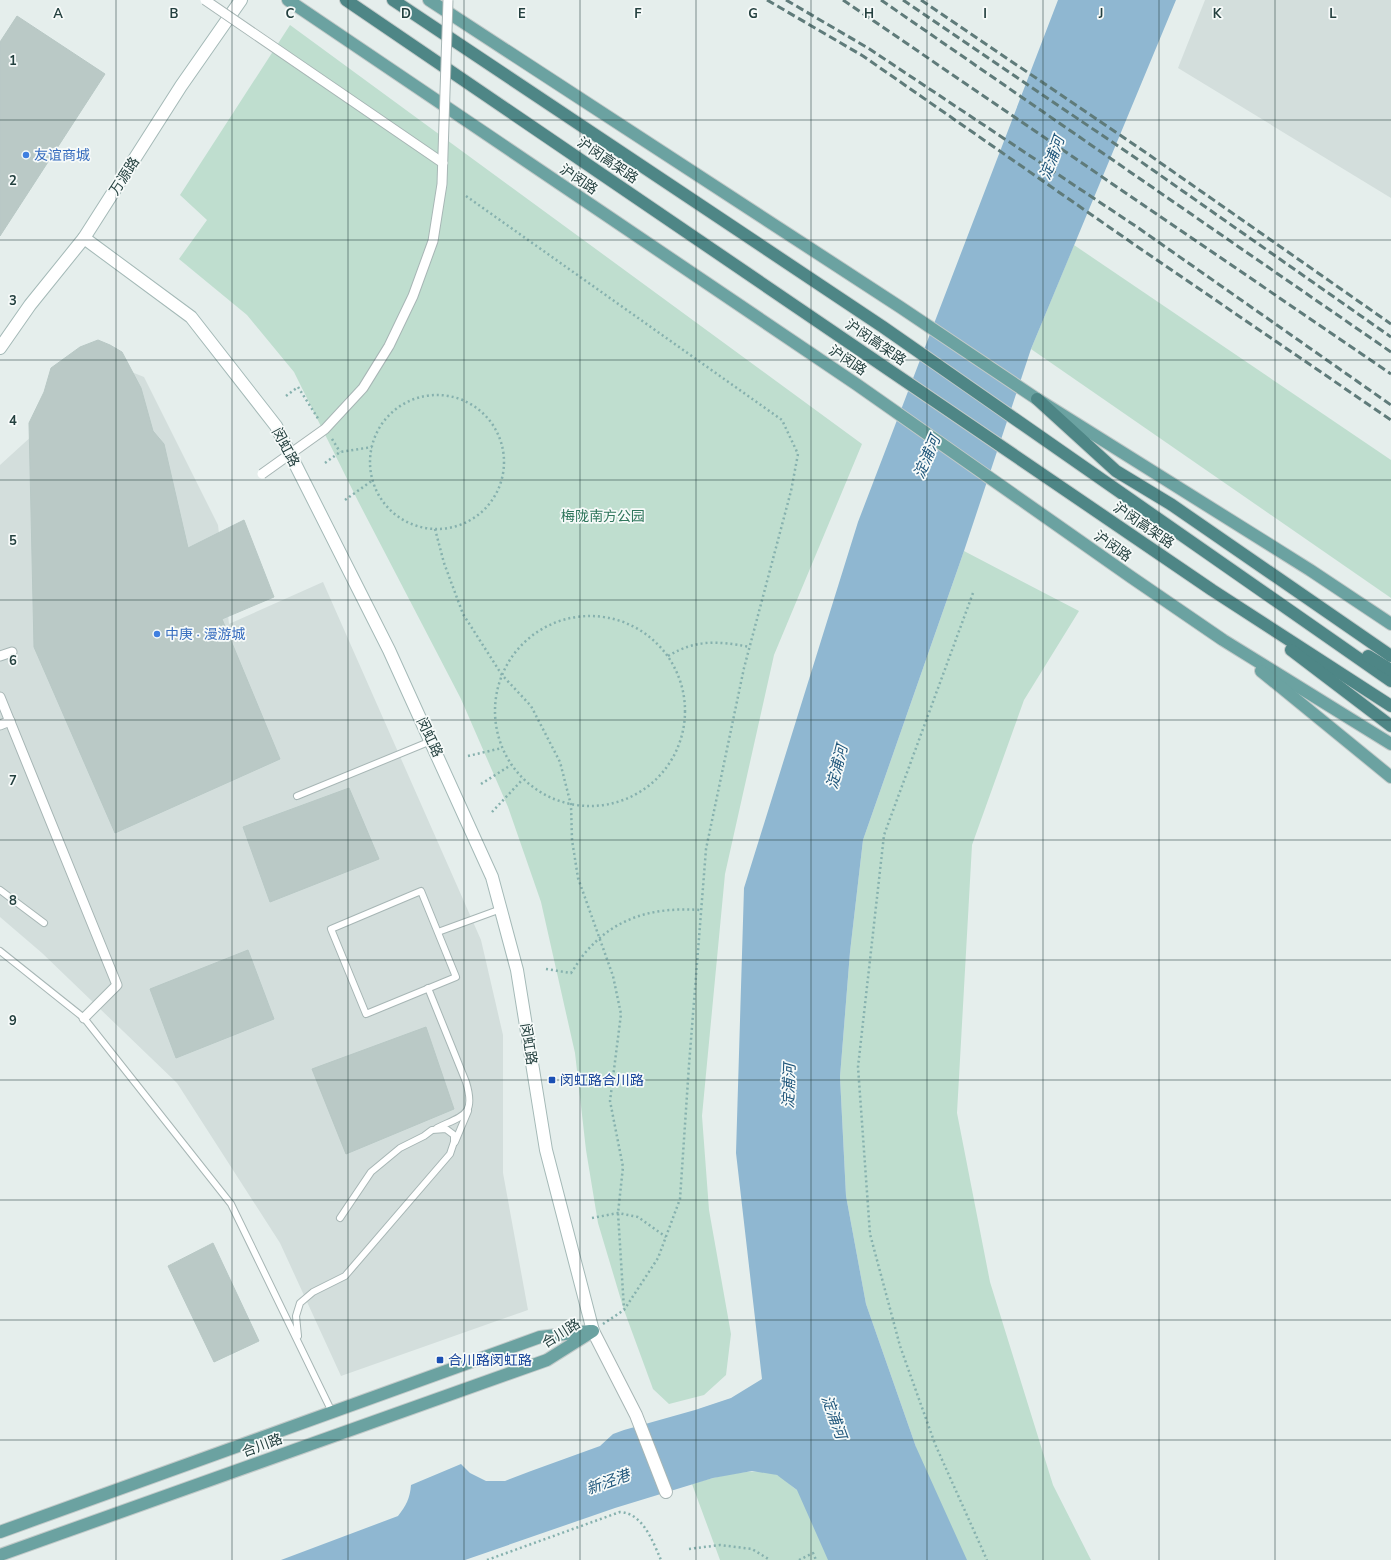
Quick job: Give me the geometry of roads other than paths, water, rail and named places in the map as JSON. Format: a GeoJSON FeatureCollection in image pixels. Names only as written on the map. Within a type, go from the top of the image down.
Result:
{"type":"FeatureCollection","features":[{"type":"Feature","properties":{"kind":"highway","name":"沪闵高架路"},"geometry":{"type":"LineString","coordinates":[[346,0],[1212,590],[1391,706]]}},
{"type":"Feature","properties":{"kind":"highway","name":"沪闵高架路"},"geometry":{"type":"LineString","coordinates":[[393,0],[882,327],[1391,681]]}},
{"type":"Feature","properties":{"kind":"highway"},"geometry":{"type":"LineString","coordinates":[[1037,399],[1116,471],[1172,505],[1391,656]]}},
{"type":"Feature","properties":{"kind":"highway"},"geometry":{"type":"LineString","coordinates":[[1230,569],[1391,670]]}},
{"type":"Feature","properties":{"kind":"highway"},"geometry":{"type":"LineString","coordinates":[[1212,590],[1391,726]]}},
{"type":"Feature","properties":{"kind":"main road","name":"万源路"},"geometry":{"type":"LineString","coordinates":[[0,348],[30,305],[84,238],[181,86],[241,0]]}},
{"type":"Feature","properties":{"kind":"main road","name":"沪闵路"},"geometry":{"type":"LineString","coordinates":[[288,0],[856,384],[1223,640],[1391,744]]}},
{"type":"Feature","properties":{"kind":"main road"},"geometry":{"type":"LineString","coordinates":[[429,0],[900,307],[1037,399],[1310,570],[1391,624]]}},
{"type":"Feature","properties":{"kind":"main road","name":"闵虹路"},"geometry":{"type":"LineString","coordinates":[[84,238],[191,317],[276,426],[389,650],[432,741],[492,877],[501,909],[517,970],[546,1150],[593,1331],[636,1415],[666,1492]]}},
{"type":"Feature","properties":{"kind":"main road"},"geometry":{"type":"LineString","coordinates":[[1223,640],[1391,777]]}},
{"type":"Feature","properties":{"kind":"main road","name":"合川路"},"geometry":{"type":"LineString","coordinates":[[0,1532],[540,1337],[593,1331]]}},
{"type":"Feature","properties":{"kind":"main road","name":"合川路"},"geometry":{"type":"LineString","coordinates":[[0,1555],[547,1360],[593,1331]]}},
{"type":"Feature","properties":{"kind":"street"},"geometry":{"type":"LineString","coordinates":[[205,0],[443,163]]}},
{"type":"Feature","properties":{"kind":"street"},"geometry":{"type":"LineString","coordinates":[[262,474],[325,428],[363,388],[389,346],[413,296],[433,241],[442,184],[448,0]]}},
{"type":"Feature","properties":{"kind":"street"},"geometry":{"type":"LineString","coordinates":[[0,656],[12,652]]}},
{"type":"Feature","properties":{"kind":"street"},"geometry":{"type":"LineString","coordinates":[[0,697],[117,985],[84,1018]]}},
{"type":"Feature","properties":{"kind":"street"},"geometry":{"type":"LineString","coordinates":[[0,725],[10,721]]}},
{"type":"Feature","properties":{"kind":"lane"},"geometry":{"type":"LineString","coordinates":[[297,796],[432,741]]}},
{"type":"Feature","properties":{"kind":"lane"},"geometry":{"type":"LineString","coordinates":[[0,890],[44,923]]}},
{"type":"Feature","properties":{"kind":"lane"},"geometry":{"type":"LineString","coordinates":[[421,891],[438,932],[456,977],[366,1014],[331,928],[421,891]]}},
{"type":"Feature","properties":{"kind":"lane"},"geometry":{"type":"LineString","coordinates":[[438,932],[501,909]]}},
{"type":"Feature","properties":{"kind":"lane"},"geometry":{"type":"LineString","coordinates":[[0,951],[84,1018],[231,1204],[332,1412]]}},
{"type":"Feature","properties":{"kind":"lane"},"geometry":{"type":"LineString","coordinates":[[298,1342],[296,1316],[300,1303],[313,1292],[346,1276],[450,1154],[469,1108],[470,1097],[466,1082],[428,988]]}},
{"type":"Feature","properties":{"kind":"lane"},"geometry":{"type":"LineString","coordinates":[[340,1218],[371,1172],[400,1148],[424,1136],[432,1130],[462,1116],[469,1108]]}},
{"type":"Feature","properties":{"kind":"lane"},"geometry":{"type":"LineString","coordinates":[[432,1130],[446,1129],[454,1135],[453,1146]]}},
{"type":"Feature","properties":{"kind":"water"},"geometry":{"type":"Polygon","coordinates":[[[1058,0],[1176,0],[1031,349],[964,551],[863,840],[850,952],[840,1077],[846,1196],[866,1304],[916,1447],[967,1560],[828,1560],[797,1490],[777,1475],[752,1471],[713,1478],[615,1508],[465,1560],[281,1560],[398,1516],[407,1502],[411,1485],[461,1464],[470,1473],[486,1481],[505,1481],[600,1446],[613,1434],[731,1398],[762,1379],[736,1153],[744,888],[858,522],[1058,0]]]}},
{"type":"Feature","properties":{"kind":"railway"},"geometry":{"type":"LineString","coordinates":[[767,0],[863,56],[1135,245],[1391,420]]}},
{"type":"Feature","properties":{"kind":"railway"},"geometry":{"type":"LineString","coordinates":[[786,0],[868,48],[1137,227],[1391,405]]}},
{"type":"Feature","properties":{"kind":"railway"},"geometry":{"type":"LineString","coordinates":[[843,0],[1391,374]]}},
{"type":"Feature","properties":{"kind":"railway"},"geometry":{"type":"LineString","coordinates":[[881,0],[1391,352]]}},
{"type":"Feature","properties":{"kind":"railway"},"geometry":{"type":"LineString","coordinates":[[903,0],[1140,161],[1391,337]]}},
{"type":"Feature","properties":{"kind":"railway"},"geometry":{"type":"LineString","coordinates":[[921,0],[1145,152],[1391,324]]}},
{"type":"Feature","properties":{"kind":"place","name":"友谊商城"},"geometry":{"type":"Point","coordinates":[26,155]}},
{"type":"Feature","properties":{"kind":"place","name":"中庚 · 漫游城"},"geometry":{"type":"Point","coordinates":[157,634]}},
{"type":"Feature","properties":{"kind":"place","name":"闵虹路合川路"},"geometry":{"type":"Point","coordinates":[552,1080]}},
{"type":"Feature","properties":{"kind":"place","name":"合川路闵虹路"},"geometry":{"type":"Point","coordinates":[440,1360]}},
{"type":"Feature","properties":{"kind":"water label","name":"淀浦河"},"geometry":{"type":"Point","coordinates":[1052,158]}},
{"type":"Feature","properties":{"kind":"water label","name":"淀浦河"},"geometry":{"type":"Point","coordinates":[927,457]}},
{"type":"Feature","properties":{"kind":"water label","name":"淀浦河"},"geometry":{"type":"Point","coordinates":[837,767]}},
{"type":"Feature","properties":{"kind":"water label","name":"淀浦河"},"geometry":{"type":"Point","coordinates":[789,1086]}},
{"type":"Feature","properties":{"kind":"water label","name":"淀浦河"},"geometry":{"type":"Point","coordinates":[834,1417]}},
{"type":"Feature","properties":{"kind":"water label","name":"新泾港"},"geometry":{"type":"Point","coordinates":[608,1482]}},
{"type":"Feature","properties":{"kind":"park label","name":"梅陇南方公园"},"geometry":{"type":"Point","coordinates":[603,516]}}]}
